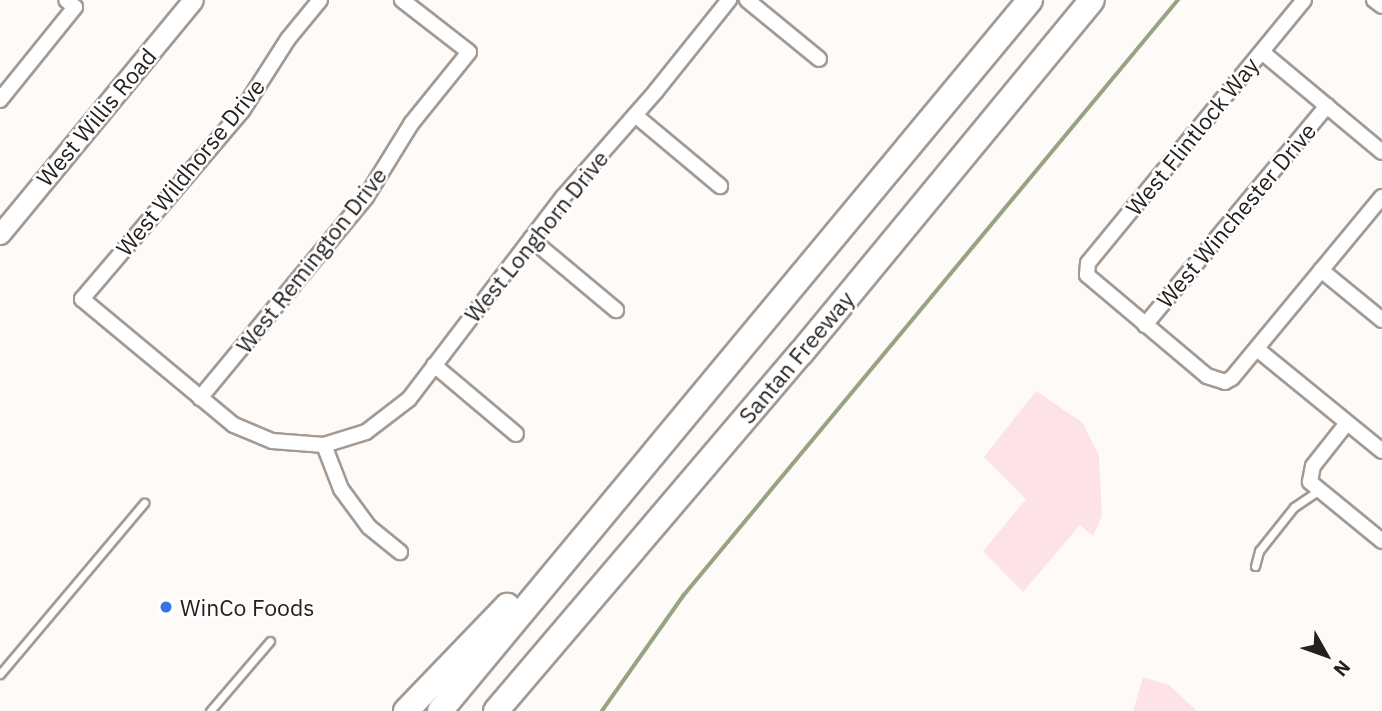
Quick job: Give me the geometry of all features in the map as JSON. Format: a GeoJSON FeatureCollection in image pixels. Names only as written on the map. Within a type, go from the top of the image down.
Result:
{"type":"FeatureCollection","features":[{"type":"Feature","properties":{"kind":"highway"},"geometry":{"type":"LineString","coordinates":[[440,711],[1030,0]]}},
{"type":"Feature","properties":{"kind":"highway","name":"Santan Freeway"},"geometry":{"type":"LineString","coordinates":[[496,711],[801,353],[1093,0]]}},
{"type":"Feature","properties":{"kind":"highway"},"geometry":{"type":"LineString","coordinates":[[407,711],[570,537],[626,486]]}},
{"type":"Feature","properties":{"kind":"highway"},"geometry":{"type":"LineString","coordinates":[[516,711],[630,553]]}},
{"type":"Feature","properties":{"kind":"street"},"geometry":{"type":"LineString","coordinates":[[0,100],[75,7],[66,0]]}},
{"type":"Feature","properties":{"kind":"street","name":"West Willis Road"},"geometry":{"type":"LineString","coordinates":[[0,234],[193,0]]}},
{"type":"Feature","properties":{"kind":"street","name":"West Wildhorse Drive"},"geometry":{"type":"LineString","coordinates":[[200,398],[82,299],[242,111],[288,38],[320,0]]}},
{"type":"Feature","properties":{"kind":"street","name":"West Remington Drive"},"geometry":{"type":"LineString","coordinates":[[200,398],[358,208],[411,124],[469,52],[402,0]]}},
{"type":"Feature","properties":{"kind":"street","name":"West Longhorn Drive"},"geometry":{"type":"LineString","coordinates":[[324,445],[366,432],[409,399],[531,239],[729,0]]}},
{"type":"Feature","properties":{"kind":"street"},"geometry":{"type":"LineString","coordinates":[[747,0],[819,59]]}},
{"type":"Feature","properties":{"kind":"street","name":"West Flintlock Way"},"geometry":{"type":"LineString","coordinates":[[1145,324],[1087,275],[1088,263],[1304,0]]}},
{"type":"Feature","properties":{"kind":"street"},"geometry":{"type":"LineString","coordinates":[[1374,0],[1382,6]]}},
{"type":"Feature","properties":{"kind":"street"},"geometry":{"type":"LineString","coordinates":[[1262,51],[1382,152]]}},
{"type":"Feature","properties":{"kind":"street","name":"West Winchester Drive"},"geometry":{"type":"LineString","coordinates":[[1145,324],[1327,106]]}},
{"type":"Feature","properties":{"kind":"street"},"geometry":{"type":"LineString","coordinates":[[635,115],[720,186]]}},
{"type":"Feature","properties":{"kind":"street"},"geometry":{"type":"LineString","coordinates":[[1145,324],[1208,376],[1225,382],[1382,197]]}},
{"type":"Feature","properties":{"kind":"street"},"geometry":{"type":"LineString","coordinates":[[531,239],[616,310]]}},
{"type":"Feature","properties":{"kind":"street"},"geometry":{"type":"LineString","coordinates":[[1321,270],[1382,320]]}},
{"type":"Feature","properties":{"kind":"street"},"geometry":{"type":"LineString","coordinates":[[1256,348],[1382,451]]}},
{"type":"Feature","properties":{"kind":"street"},"geometry":{"type":"LineString","coordinates":[[435,365],[516,433]]}},
{"type":"Feature","properties":{"kind":"street"},"geometry":{"type":"LineString","coordinates":[[200,398],[234,425],[272,441],[324,445],[341,488],[369,527],[400,552]]}},
{"type":"Feature","properties":{"kind":"street"},"geometry":{"type":"LineString","coordinates":[[1347,423],[1313,466],[1314,486],[1382,541]]}},
{"type":"Feature","properties":{"kind":"lane"},"geometry":{"type":"LineString","coordinates":[[1255,566],[1259,551],[1314,486]]}},
{"type":"Feature","properties":{"kind":"lane"},"geometry":{"type":"LineString","coordinates":[[0,674],[144,503]]}},
{"type":"Feature","properties":{"kind":"lane"},"geometry":{"type":"LineString","coordinates":[[210,711],[270,640]]}},
{"type":"Feature","properties":{"kind":"shaded area"},"geometry":{"type":"Polygon","coordinates":[[[1036,391],[1083,423],[1099,456],[1102,516],[1093,536],[1080,525],[1023,592],[983,551],[1026,499],[984,457],[1036,391]]]}},
{"type":"Feature","properties":{"kind":"shaded area"},"geometry":{"type":"Polygon","coordinates":[[[1143,677],[1169,685],[1197,711],[1133,711],[1143,677]]]}},
{"type":"Feature","properties":{"kind":"waterway"},"geometry":{"type":"LineString","coordinates":[[602,711],[683,596],[1178,0]]}},
{"type":"Feature","properties":{"kind":"place","name":"WinCo Foods"},"geometry":{"type":"Point","coordinates":[166,607]}}]}
